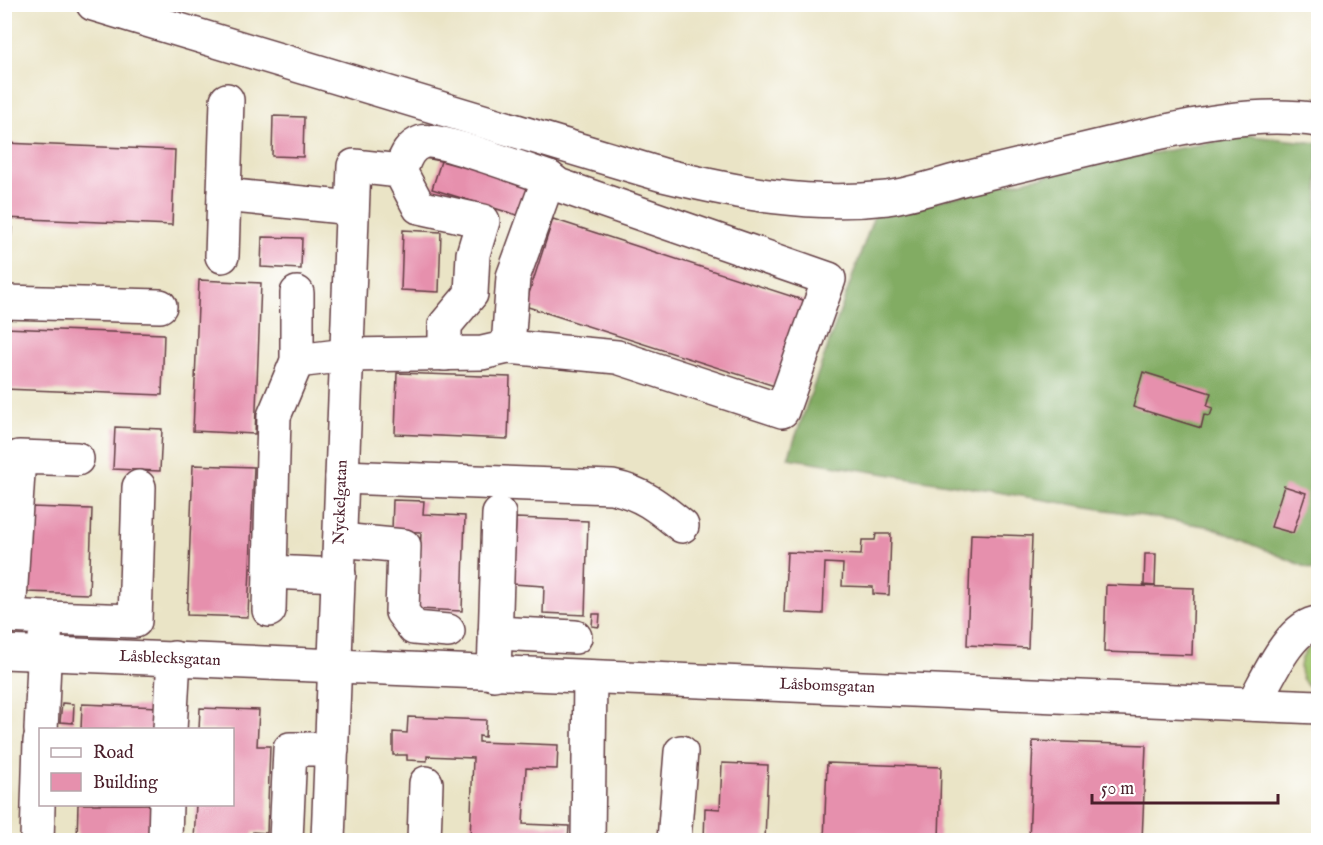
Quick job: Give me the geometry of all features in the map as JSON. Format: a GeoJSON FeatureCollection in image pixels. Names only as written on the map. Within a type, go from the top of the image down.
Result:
{"type":"FeatureCollection","features":[{"type":"Feature","properties":{"kind":"street"},"geometry":{"type":"LineString","coordinates":[[93,4],[663,175],[728,190],[790,200],[840,202],[890,197],[1030,162],[1215,121],[1269,117],[1318,120]]}},
{"type":"Feature","properties":{"kind":"street"},"geometry":{"type":"LineString","coordinates":[[222,256],[227,100]]}},
{"type":"Feature","properties":{"kind":"street"},"geometry":{"type":"LineString","coordinates":[[297,361],[347,355],[445,354],[482,353],[508,347],[617,357],[782,411],[829,279],[558,185],[549,178],[445,145],[425,141],[410,149],[400,171],[419,207],[483,221],[473,254],[471,294],[445,325],[445,354]]}},
{"type":"Feature","properties":{"kind":"street","name":"Nyckelgatan"},"geometry":{"type":"LineString","coordinates":[[328,840],[354,166],[400,171]]}},
{"type":"Feature","properties":{"kind":"street"},"geometry":{"type":"LineString","coordinates":[[508,347],[513,277],[549,178]]}},
{"type":"Feature","properties":{"kind":"street"},"geometry":{"type":"LineString","coordinates":[[224,195],[352,208]]}},
{"type":"Feature","properties":{"kind":"street"},"geometry":{"type":"LineString","coordinates":[[269,610],[274,416],[297,361],[297,293]]}},
{"type":"Feature","properties":{"kind":"street"},"geometry":{"type":"LineString","coordinates":[[4,302],[160,306]]}},
{"type":"Feature","properties":{"kind":"street"},"geometry":{"type":"LineString","coordinates":[[77,459],[19,457],[9,616],[135,621],[139,487]]}},
{"type":"Feature","properties":{"kind":"street"},"geometry":{"type":"LineString","coordinates":[[342,477],[612,486],[631,491],[653,503],[682,526]]}},
{"type":"Feature","properties":{"kind":"street"},"geometry":{"type":"LineString","coordinates":[[494,674],[499,514]]}},
{"type":"Feature","properties":{"kind":"street"},"geometry":{"type":"LineString","coordinates":[[340,540],[404,546],[402,612],[414,628],[448,631]]}},
{"type":"Feature","properties":{"kind":"street"},"geometry":{"type":"LineString","coordinates":[[270,572],[339,575]]}},
{"type":"Feature","properties":{"kind":"street"},"geometry":{"type":"LineString","coordinates":[[41,728],[46,618]]}},
{"type":"Feature","properties":{"kind":"street"},"geometry":{"type":"LineString","coordinates":[[1253,704],[1285,649],[1297,634],[1309,624],[1318,623]]}},
{"type":"Feature","properties":{"kind":"street"},"geometry":{"type":"LineString","coordinates":[[495,633],[575,637]]}},
{"type":"Feature","properties":{"kind":"street","name":"Låsblecksgatan"},"geometry":{"type":"LineString","coordinates":[[4,652],[335,666]]}},
{"type":"Feature","properties":{"kind":"street"},"geometry":{"type":"LineString","coordinates":[[170,728],[174,658]]}},
{"type":"Feature","properties":{"kind":"street","name":"Låsbomsgatan"},"geometry":{"type":"LineString","coordinates":[[335,666],[1318,707]]}},
{"type":"Feature","properties":{"kind":"street"},"geometry":{"type":"LineString","coordinates":[[588,840],[590,677]]}},
{"type":"Feature","properties":{"kind":"street"},"geometry":{"type":"LineString","coordinates":[[286,840],[290,749],[332,749]]}},
{"type":"Feature","properties":{"kind":"street"},"geometry":{"type":"LineString","coordinates":[[674,840],[681,752]]}},
{"type":"Feature","properties":{"kind":"street"},"geometry":{"type":"LineString","coordinates":[[37,840],[39,774]]}},
{"type":"Feature","properties":{"kind":"street"},"geometry":{"type":"LineString","coordinates":[[424,840],[426,783]]}},
{"type":"Feature","properties":{"kind":"street"},"geometry":{"type":"LineString","coordinates":[[165,840],[166,806]]}},
{"type":"Feature","properties":{"kind":"green space"},"geometry":{"type":"Polygon","coordinates":[[[1250,136],[1318,143],[1318,572],[1211,527],[788,458],[874,216],[1108,162],[1250,136]]]}},
{"type":"Feature","properties":{"kind":"green space"},"geometry":{"type":"Polygon","coordinates":[[[1318,642],[1318,692],[1305,682],[1300,668],[1304,655],[1318,642]]]}},
{"type":"Feature","properties":{"kind":"building"},"geometry":{"type":"Polygon","coordinates":[[[273,116],[304,117],[303,157],[272,156],[273,116]]]}},
{"type":"Feature","properties":{"kind":"building"},"geometry":{"type":"Polygon","coordinates":[[[4,143],[175,150],[172,225],[4,218],[4,143]]]}},
{"type":"Feature","properties":{"kind":"building"},"geometry":{"type":"Polygon","coordinates":[[[444,152],[534,180],[523,217],[432,189],[444,152]]]}},
{"type":"Feature","properties":{"kind":"building"},"geometry":{"type":"Polygon","coordinates":[[[553,219],[809,302],[781,388],[525,306],[553,219]]]}},
{"type":"Feature","properties":{"kind":"building"},"geometry":{"type":"Polygon","coordinates":[[[4,224],[12,224],[9,280],[4,280],[4,224]]]}},
{"type":"Feature","properties":{"kind":"building"},"geometry":{"type":"Polygon","coordinates":[[[403,230],[441,232],[439,292],[401,290],[403,230]]]}},
{"type":"Feature","properties":{"kind":"building"},"geometry":{"type":"Polygon","coordinates":[[[262,237],[302,238],[301,269],[261,267],[262,237]]]}},
{"type":"Feature","properties":{"kind":"building"},"geometry":{"type":"Polygon","coordinates":[[[199,280],[261,283],[255,434],[193,431],[199,280]]]}},
{"type":"Feature","properties":{"kind":"building"},"geometry":{"type":"Polygon","coordinates":[[[4,328],[164,334],[162,395],[4,389],[4,328]]]}},
{"type":"Feature","properties":{"kind":"building"},"geometry":{"type":"Polygon","coordinates":[[[1143,372],[1211,393],[1207,406],[1213,408],[1210,416],[1204,415],[1201,428],[1133,407],[1143,372]]]}},
{"type":"Feature","properties":{"kind":"building"},"geometry":{"type":"Polygon","coordinates":[[[397,373],[510,377],[508,439],[395,434],[397,373]]]}},
{"type":"Feature","properties":{"kind":"building"},"geometry":{"type":"Polygon","coordinates":[[[115,427],[162,429],[160,471],[113,469],[115,427]]]}},
{"type":"Feature","properties":{"kind":"building"},"geometry":{"type":"Polygon","coordinates":[[[193,465],[254,467],[248,617],[187,615],[193,465]]]}},
{"type":"Feature","properties":{"kind":"building"},"geometry":{"type":"Polygon","coordinates":[[[1284,486],[1306,493],[1293,533],[1271,527],[1284,486]]]}},
{"type":"Feature","properties":{"kind":"building"},"geometry":{"type":"Polygon","coordinates":[[[393,500],[424,501],[423,514],[465,516],[462,611],[418,609],[421,532],[392,531],[393,500]]]}},
{"type":"Feature","properties":{"kind":"building"},"geometry":{"type":"Polygon","coordinates":[[[30,507],[92,509],[89,594],[27,592],[30,507]]]}},
{"type":"Feature","properties":{"kind":"building"},"geometry":{"type":"Polygon","coordinates":[[[516,518],[588,521],[585,615],[543,613],[544,586],[513,584],[516,518]]]}},
{"type":"Feature","properties":{"kind":"building"},"geometry":{"type":"Polygon","coordinates":[[[876,534],[891,534],[889,595],[873,594],[873,587],[842,586],[843,564],[825,563],[823,614],[784,612],[787,552],[861,555],[862,540],[875,540],[876,534]]]}},
{"type":"Feature","properties":{"kind":"building"},"geometry":{"type":"Polygon","coordinates":[[[971,534],[1032,536],[1028,648],[967,645],[971,534]]]}},
{"type":"Feature","properties":{"kind":"building"},"geometry":{"type":"Polygon","coordinates":[[[1145,554],[1156,554],[1155,586],[1144,585],[1145,554]]]}},
{"type":"Feature","properties":{"kind":"building"},"geometry":{"type":"Polygon","coordinates":[[[1106,585],[1194,588],[1192,655],[1104,652],[1106,585]]]}},
{"type":"Feature","properties":{"kind":"building"},"geometry":{"type":"Polygon","coordinates":[[[593,614],[600,614],[599,627],[592,626],[593,614]]]}},
{"type":"Feature","properties":{"kind":"building"},"geometry":{"type":"Polygon","coordinates":[[[62,703],[74,704],[73,723],[60,722],[62,703]]]}},
{"type":"Feature","properties":{"kind":"building"},"geometry":{"type":"Polygon","coordinates":[[[82,704],[160,707],[159,728],[81,728],[82,704]]]}},
{"type":"Feature","properties":{"kind":"building"},"geometry":{"type":"Polygon","coordinates":[[[200,708],[259,710],[257,746],[270,746],[267,833],[253,832],[253,840],[194,840],[196,806],[234,806],[234,728],[199,728],[200,708]]]}},
{"type":"Feature","properties":{"kind":"building"},"geometry":{"type":"Polygon","coordinates":[[[408,717],[486,720],[485,737],[479,736],[479,742],[558,745],[557,769],[526,768],[523,824],[569,826],[568,840],[470,840],[473,758],[427,756],[427,761],[407,760],[407,755],[393,755],[393,732],[407,733],[408,717]]]}},
{"type":"Feature","properties":{"kind":"building"},"geometry":{"type":"Polygon","coordinates":[[[1033,741],[1146,745],[1142,840],[1029,840],[1033,741]]]}},
{"type":"Feature","properties":{"kind":"building"},"geometry":{"type":"Polygon","coordinates":[[[722,763],[768,765],[765,840],[704,840],[705,808],[720,809],[722,763]]]}},
{"type":"Feature","properties":{"kind":"building"},"geometry":{"type":"Polygon","coordinates":[[[827,763],[941,767],[939,840],[824,840],[827,763]]]}},
{"type":"Feature","properties":{"kind":"building"},"geometry":{"type":"Polygon","coordinates":[[[78,806],[156,806],[154,840],[77,840],[78,806]]]}}]}
